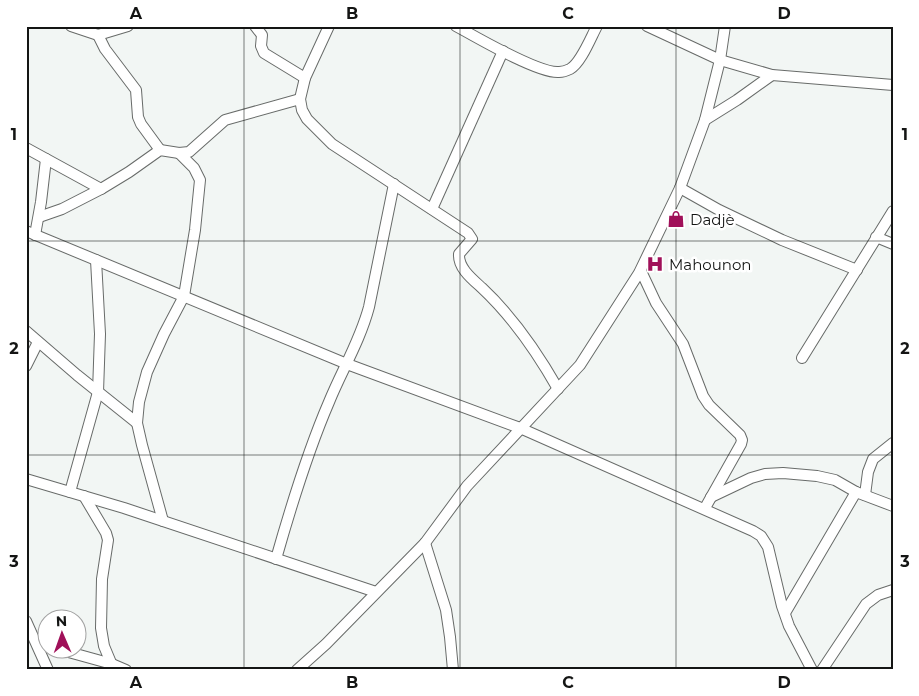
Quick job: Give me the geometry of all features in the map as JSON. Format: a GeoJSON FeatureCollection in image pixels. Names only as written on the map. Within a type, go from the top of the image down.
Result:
{"type":"FeatureCollection","features":[{"type":"Feature","properties":{"kind":"street"},"geometry":{"type":"LineString","coordinates":[[71,26],[98,35],[128,26]]}},
{"type":"Feature","properties":{"kind":"street"},"geometry":{"type":"LineString","coordinates":[[255,26],[262,35],[261,46],[264,53],[305,78]]}},
{"type":"Feature","properties":{"kind":"street"},"geometry":{"type":"LineString","coordinates":[[329,26],[305,78],[300,99],[302,110],[307,119],[332,144],[432,209],[471,237],[472,239],[459,254],[460,263],[466,272],[499,304],[540,357],[558,389]]}},
{"type":"Feature","properties":{"kind":"street"},"geometry":{"type":"LineString","coordinates":[[456,26],[503,51],[546,70],[559,72],[571,68],[578,62],[597,26]]}},
{"type":"Feature","properties":{"kind":"street"},"geometry":{"type":"LineString","coordinates":[[647,26],[720,60],[772,76],[893,85]]}},
{"type":"Feature","properties":{"kind":"street"},"geometry":{"type":"LineString","coordinates":[[297,670],[326,644],[425,543],[468,486],[580,365],[641,271],[680,188],[704,120],[720,60],[725,26]]}},
{"type":"Feature","properties":{"kind":"street"},"geometry":{"type":"LineString","coordinates":[[98,35],[105,50],[133,84],[137,96],[138,117],[160,150]]}},
{"type":"Feature","properties":{"kind":"street"},"geometry":{"type":"LineString","coordinates":[[432,209],[503,51]]}},
{"type":"Feature","properties":{"kind":"street"},"geometry":{"type":"LineString","coordinates":[[704,120],[772,76]]}},
{"type":"Feature","properties":{"kind":"street"},"geometry":{"type":"LineString","coordinates":[[39,217],[62,209],[100,189],[129,172],[160,150],[179,153],[189,152],[221,123],[230,118],[300,99]]}},
{"type":"Feature","properties":{"kind":"street"},"geometry":{"type":"LineString","coordinates":[[26,148],[100,189]]}},
{"type":"Feature","properties":{"kind":"street"},"geometry":{"type":"LineString","coordinates":[[163,522],[137,423],[139,402],[147,372],[184,296],[195,230],[200,180],[194,168],[179,153]]}},
{"type":"Feature","properties":{"kind":"street"},"geometry":{"type":"LineString","coordinates":[[46,159],[39,217],[31,233],[347,364],[520,428],[705,508],[753,531],[766,542],[785,613],[812,670]]}},
{"type":"Feature","properties":{"kind":"street"},"geometry":{"type":"LineString","coordinates":[[276,559],[293,499],[314,439],[364,326],[370,307],[394,184]]}},
{"type":"Feature","properties":{"kind":"street"},"geometry":{"type":"LineString","coordinates":[[680,188],[719,210],[782,240],[858,270]]}},
{"type":"Feature","properties":{"kind":"street"},"geometry":{"type":"LineString","coordinates":[[802,358],[893,211]]}},
{"type":"Feature","properties":{"kind":"street"},"geometry":{"type":"LineString","coordinates":[[876,237],[893,244]]}},
{"type":"Feature","properties":{"kind":"street"},"geometry":{"type":"LineString","coordinates":[[70,492],[98,392],[100,334],[96,260]]}},
{"type":"Feature","properties":{"kind":"street"},"geometry":{"type":"LineString","coordinates":[[641,271],[656,303],[683,344],[703,396],[709,405],[740,435],[742,440],[705,508]]}},
{"type":"Feature","properties":{"kind":"street"},"geometry":{"type":"LineString","coordinates":[[26,331],[137,423]]}},
{"type":"Feature","properties":{"kind":"street"},"geometry":{"type":"LineString","coordinates":[[26,366],[38,342]]}},
{"type":"Feature","properties":{"kind":"street"},"geometry":{"type":"LineString","coordinates":[[785,613],[860,494],[873,459],[893,443]]}},
{"type":"Feature","properties":{"kind":"street"},"geometry":{"type":"LineString","coordinates":[[711,497],[751,478],[765,474],[783,473],[817,476],[835,480],[860,494],[893,506]]}},
{"type":"Feature","properties":{"kind":"street"},"geometry":{"type":"LineString","coordinates":[[26,479],[84,496],[376,592]]}},
{"type":"Feature","properties":{"kind":"street"},"geometry":{"type":"LineString","coordinates":[[84,496],[106,533],[108,540],[102,579],[101,628],[104,646],[113,667]]}},
{"type":"Feature","properties":{"kind":"street"},"geometry":{"type":"LineString","coordinates":[[425,543],[446,610],[452,670]]}},
{"type":"Feature","properties":{"kind":"street"},"geometry":{"type":"LineString","coordinates":[[822,670],[866,604],[878,595],[893,590]]}},
{"type":"Feature","properties":{"kind":"street"},"geometry":{"type":"LineString","coordinates":[[26,621],[48,670]]}},
{"type":"Feature","properties":{"kind":"street"},"geometry":{"type":"LineString","coordinates":[[85,658],[126,670]]}},
{"type":"Feature","properties":{"kind":"place","name":"Dadjè"},"geometry":{"type":"Point","coordinates":[676,219]}},
{"type":"Feature","properties":{"kind":"place","name":"Mahounon"},"geometry":{"type":"Point","coordinates":[655,264]}}]}
